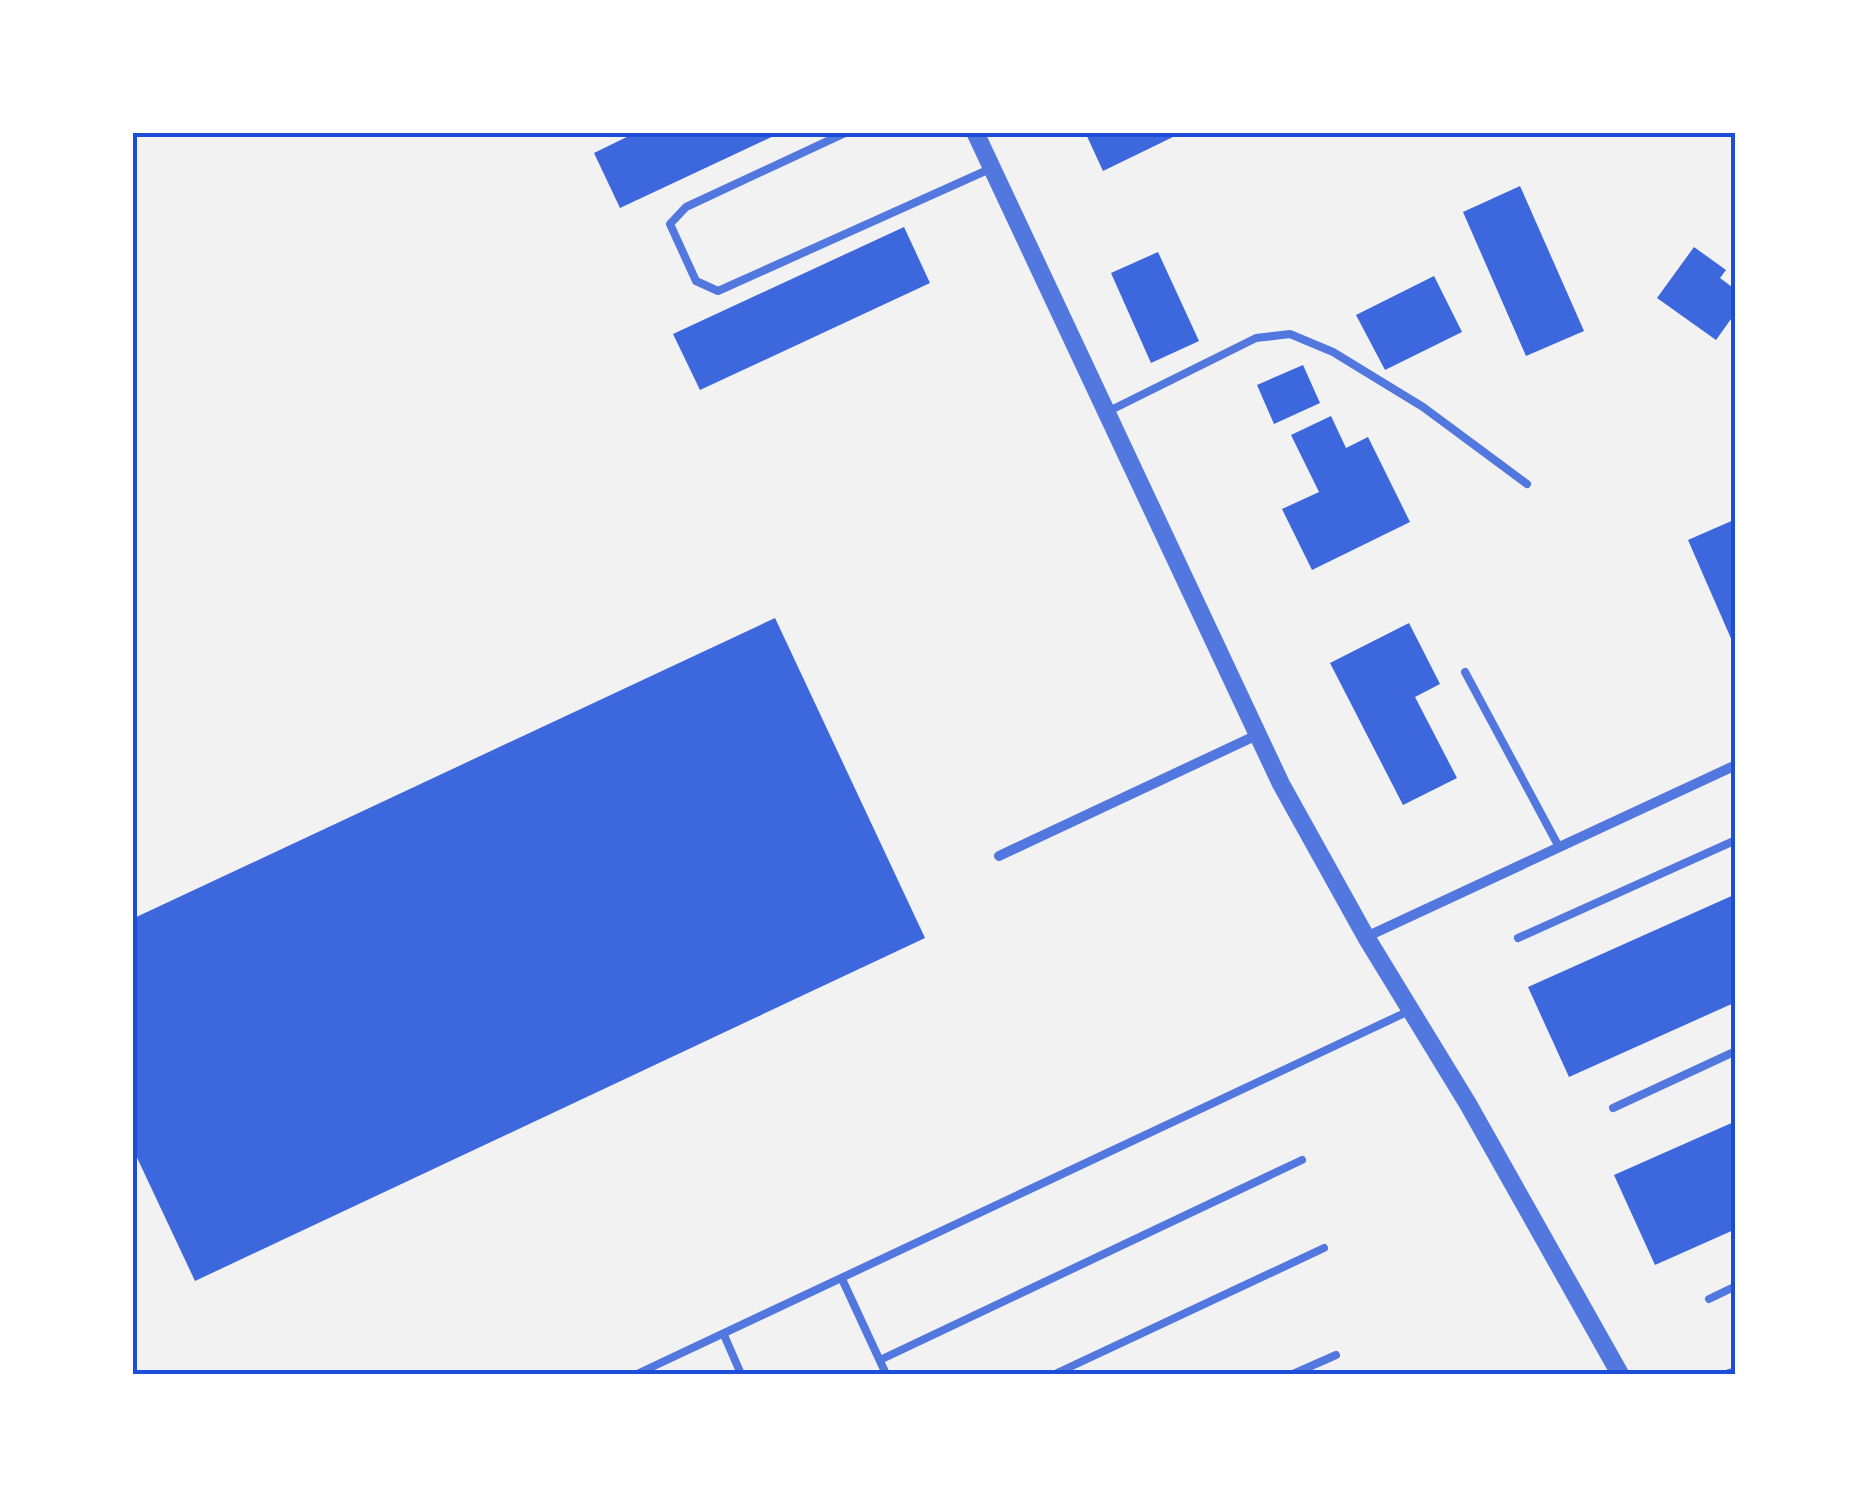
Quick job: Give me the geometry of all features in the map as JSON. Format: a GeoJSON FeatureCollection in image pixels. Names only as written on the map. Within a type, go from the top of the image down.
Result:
{"type":"FeatureCollection","features":[{"type":"Feature","properties":{"kind":"street"},"geometry":{"type":"LineString","coordinates":[[975,132],[1281,784],[1620,1374]]}},
{"type":"Feature","properties":{"kind":"street"},"geometry":{"type":"LineString","coordinates":[[999,856],[1257,735]]}},
{"type":"Feature","properties":{"kind":"street"},"geometry":{"type":"LineString","coordinates":[[1366,936],[1736,765]]}},
{"type":"Feature","properties":{"kind":"lane"},"geometry":{"type":"LineString","coordinates":[[847,132],[686,207],[670,224],[696,281],[718,291],[992,168]]}},
{"type":"Feature","properties":{"kind":"lane"},"geometry":{"type":"LineString","coordinates":[[1106,412],[1256,338],[1290,334],[1333,352],[1422,408],[1527,484]]}},
{"type":"Feature","properties":{"kind":"lane"},"geometry":{"type":"LineString","coordinates":[[1465,672],[1559,846]]}},
{"type":"Feature","properties":{"kind":"lane"},"geometry":{"type":"LineString","coordinates":[[1518,938],[1736,840]]}},
{"type":"Feature","properties":{"kind":"lane"},"geometry":{"type":"LineString","coordinates":[[637,1374],[1411,1010]]}},
{"type":"Feature","properties":{"kind":"lane"},"geometry":{"type":"LineString","coordinates":[[1613,1108],[1736,1051]]}},
{"type":"Feature","properties":{"kind":"lane"},"geometry":{"type":"LineString","coordinates":[[880,1360],[1302,1160]]}},
{"type":"Feature","properties":{"kind":"lane"},"geometry":{"type":"LineString","coordinates":[[1054,1374],[1324,1248]]}},
{"type":"Feature","properties":{"kind":"lane"},"geometry":{"type":"LineString","coordinates":[[842,1280],[886,1374]]}},
{"type":"Feature","properties":{"kind":"lane"},"geometry":{"type":"LineString","coordinates":[[1710,1299],[1736,1286]]}},
{"type":"Feature","properties":{"kind":"lane"},"geometry":{"type":"LineString","coordinates":[[724,1335],[741,1374]]}},
{"type":"Feature","properties":{"kind":"lane"},"geometry":{"type":"LineString","coordinates":[[1293,1374],[1336,1355]]}},
{"type":"Feature","properties":{"kind":"building"},"geometry":{"type":"Polygon","coordinates":[[[637,132],[782,132],[620,208],[594,153],[637,132]]]}},
{"type":"Feature","properties":{"kind":"building"},"geometry":{"type":"Polygon","coordinates":[[[1085,132],[1173,132],[1175,136],[1103,171],[1085,132]]]}},
{"type":"Feature","properties":{"kind":"building"},"geometry":{"type":"Polygon","coordinates":[[[1520,186],[1584,331],[1526,356],[1463,212],[1520,186]]]}},
{"type":"Feature","properties":{"kind":"building"},"geometry":{"type":"Polygon","coordinates":[[[904,227],[930,283],[700,390],[673,334],[904,227]]]}},
{"type":"Feature","properties":{"kind":"building"},"geometry":{"type":"Polygon","coordinates":[[[1694,247],[1726,270],[1720,278],[1736,290],[1736,312],[1716,340],[1657,298],[1694,247]]]}},
{"type":"Feature","properties":{"kind":"building"},"geometry":{"type":"Polygon","coordinates":[[[1158,252],[1199,341],[1151,363],[1111,273],[1158,252]]]}},
{"type":"Feature","properties":{"kind":"building"},"geometry":{"type":"Polygon","coordinates":[[[1434,276],[1462,332],[1385,370],[1356,315],[1434,276]]]}},
{"type":"Feature","properties":{"kind":"building"},"geometry":{"type":"Polygon","coordinates":[[[1303,365],[1320,403],[1274,424],[1257,385],[1303,365]]]}},
{"type":"Feature","properties":{"kind":"building"},"geometry":{"type":"Polygon","coordinates":[[[1331,416],[1346,448],[1368,437],[1410,522],[1312,570],[1282,509],[1319,492],[1291,435],[1331,416]]]}},
{"type":"Feature","properties":{"kind":"building"},"geometry":{"type":"Polygon","coordinates":[[[1736,519],[1736,650],[1688,540],[1736,519]]]}},
{"type":"Feature","properties":{"kind":"building"},"geometry":{"type":"Polygon","coordinates":[[[775,618],[925,938],[195,1281],[132,1147],[132,919],[775,618]]]}},
{"type":"Feature","properties":{"kind":"building"},"geometry":{"type":"Polygon","coordinates":[[[1409,623],[1440,684],[1415,697],[1457,778],[1403,805],[1330,663],[1409,623]]]}},
{"type":"Feature","properties":{"kind":"building"},"geometry":{"type":"Polygon","coordinates":[[[1736,894],[1736,1002],[1569,1077],[1528,987],[1736,894]]]}},
{"type":"Feature","properties":{"kind":"building"},"geometry":{"type":"Polygon","coordinates":[[[1736,1121],[1736,1229],[1655,1265],[1614,1175],[1736,1121]]]}}]}
